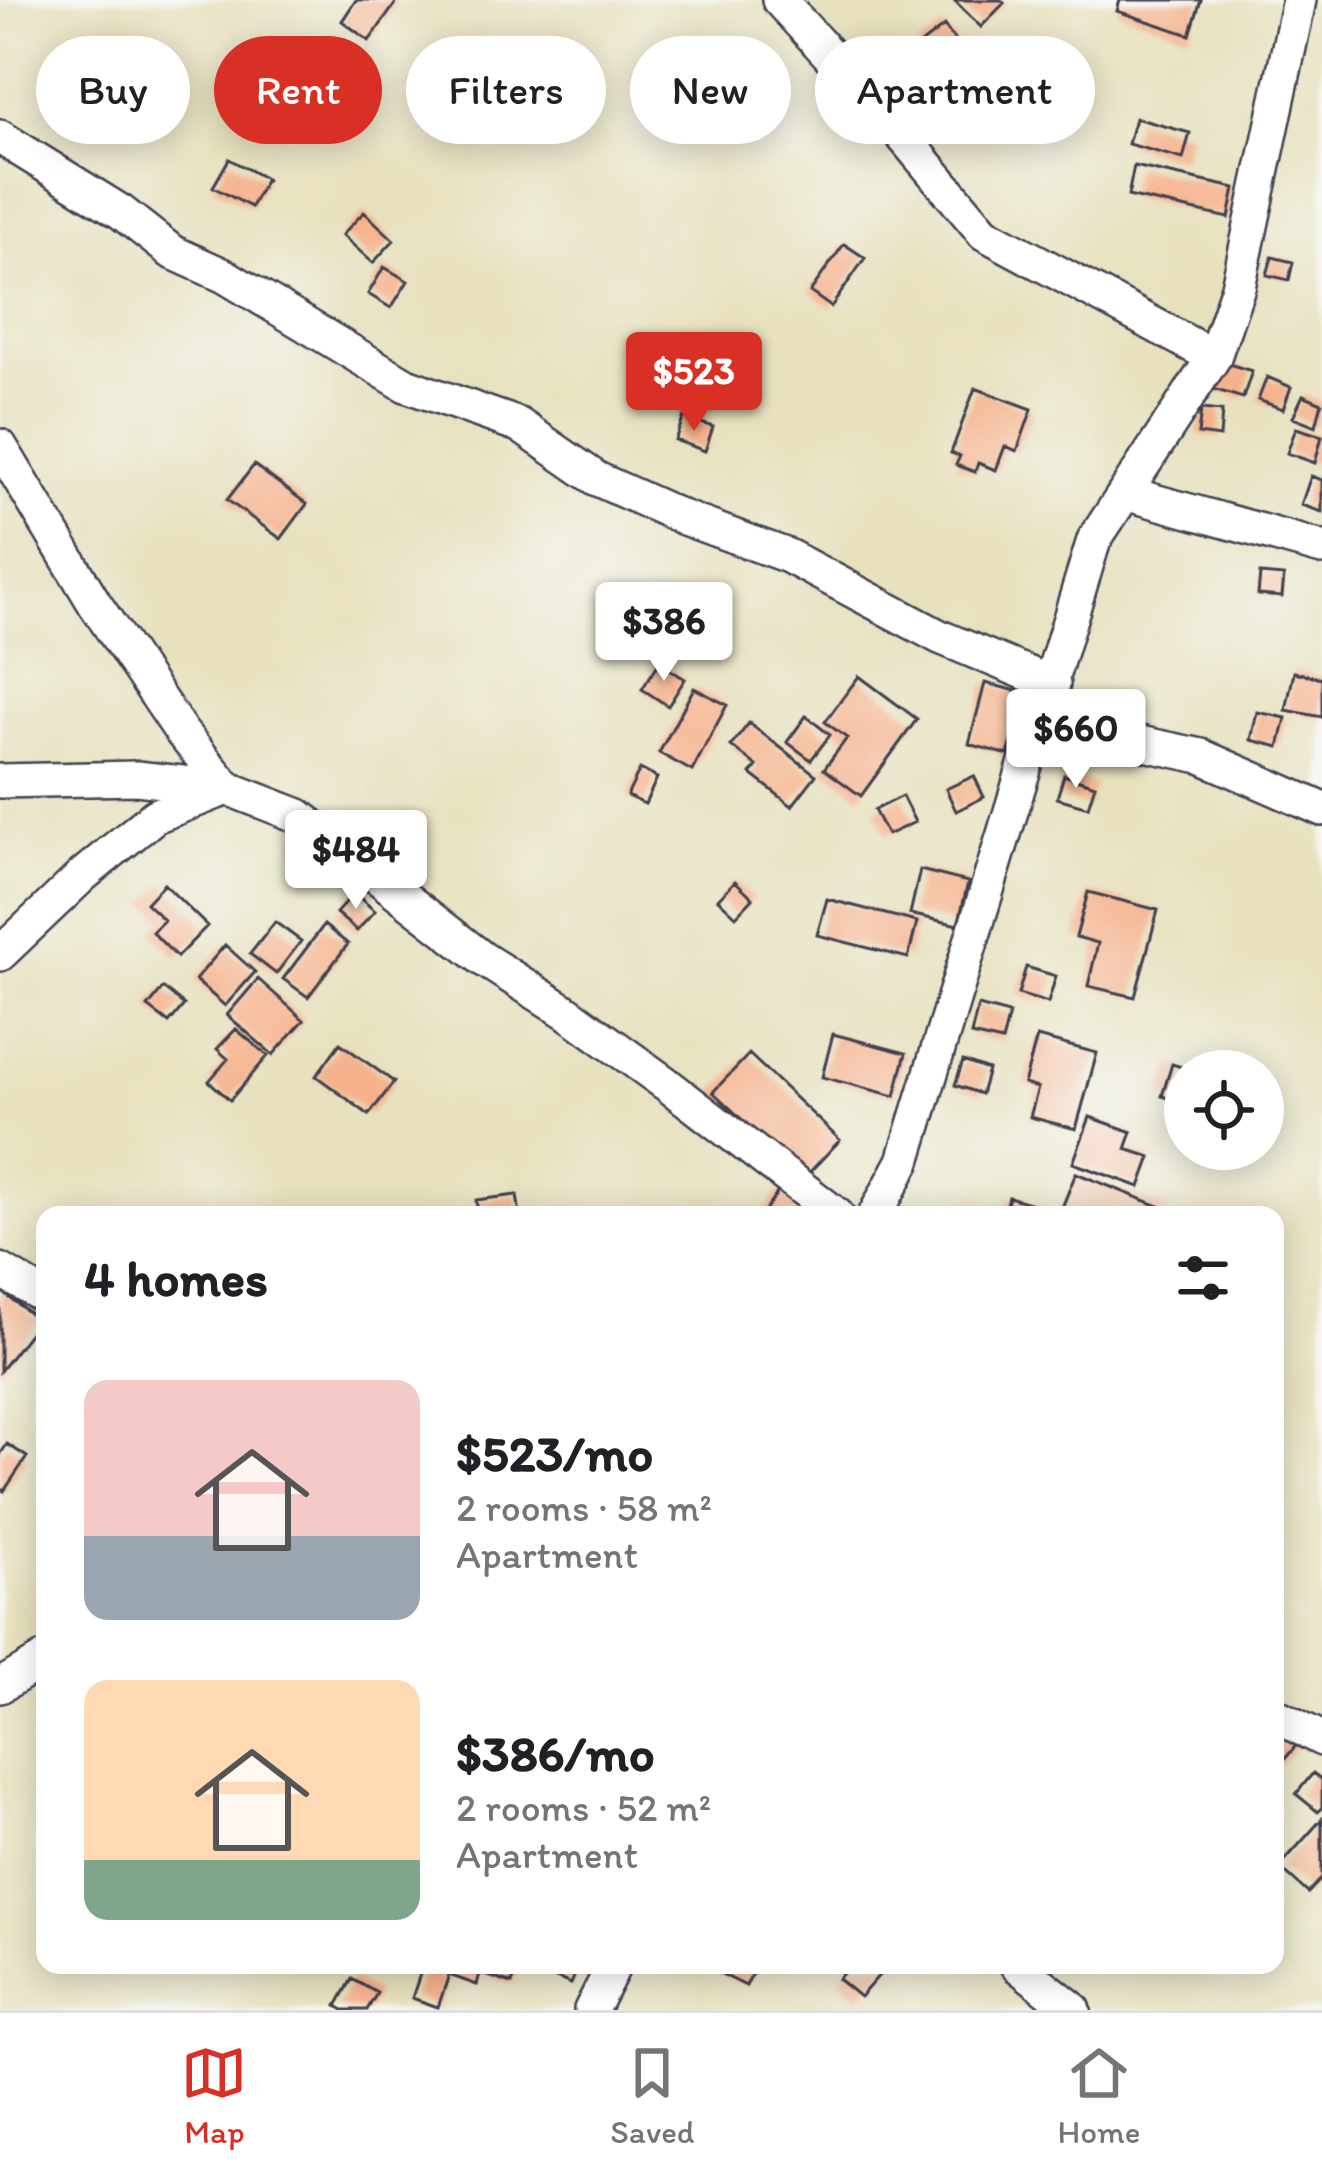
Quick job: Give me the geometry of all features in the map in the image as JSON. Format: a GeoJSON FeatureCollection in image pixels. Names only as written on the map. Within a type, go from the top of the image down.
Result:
{"type":"FeatureCollection","features":[{"type":"Feature","properties":{"kind":"street"},"geometry":{"type":"LineString","coordinates":[[779,0],[984,233],[1214,358]]}},
{"type":"Feature","properties":{"kind":"street"},"geometry":{"type":"LineString","coordinates":[[880,1206],[904,1161],[1094,540],[1214,358],[1238,286],[1299,0]]}},
{"type":"Feature","properties":{"kind":"street"},"geometry":{"type":"LineString","coordinates":[[0,137],[121,212],[172,252],[225,276],[406,386],[519,425],[597,478],[684,518],[788,556],[940,637],[1053,684]]}},
{"type":"Feature","properties":{"kind":"street"},"geometry":{"type":"LineString","coordinates":[[0,446],[95,604],[182,733],[227,788]]}},
{"type":"Feature","properties":{"kind":"street"},"geometry":{"type":"LineString","coordinates":[[1124,494],[1322,548]]}},
{"type":"Feature","properties":{"kind":"street"},"geometry":{"type":"LineString","coordinates":[[1041,722],[1202,755],[1322,809]]}},
{"type":"Feature","properties":{"kind":"street"},"geometry":{"type":"LineString","coordinates":[[0,781],[136,778],[227,788],[299,816],[483,959],[568,1012],[825,1206]]}},
{"type":"Feature","properties":{"kind":"street"},"geometry":{"type":"LineString","coordinates":[[0,954],[154,816],[227,788]]}},
{"type":"Feature","properties":{"kind":"street"},"geometry":{"type":"LineString","coordinates":[[0,1270],[36,1292]]}},
{"type":"Feature","properties":{"kind":"street"},"geometry":{"type":"LineString","coordinates":[[0,1686],[36,1664]]}},
{"type":"Feature","properties":{"kind":"street"},"geometry":{"type":"LineString","coordinates":[[1284,1719],[1322,1738]]}},
{"type":"Feature","properties":{"kind":"street"},"geometry":{"type":"LineString","coordinates":[[591,2010],[609,1974]]}},
{"type":"Feature","properties":{"kind":"street"},"geometry":{"type":"LineString","coordinates":[[1029,1974],[1074,2010]]}},
{"type":"Feature","properties":{"kind":"building"},"geometry":{"type":"Polygon","coordinates":[[[356,0],[398,0],[373,36],[362,36],[342,21],[356,0]]]}},
{"type":"Feature","properties":{"kind":"building"},"geometry":{"type":"Polygon","coordinates":[[[954,0],[1001,0],[1004,3],[981,27],[954,0]]]}},
{"type":"Feature","properties":{"kind":"building"},"geometry":{"type":"Polygon","coordinates":[[[1120,0],[1201,0],[1190,35],[1117,11],[1120,0]]]}},
{"type":"Feature","properties":{"kind":"building"},"geometry":{"type":"Polygon","coordinates":[[[944,26],[952,36],[931,36],[944,26]]]}},
{"type":"Feature","properties":{"kind":"building"},"geometry":{"type":"Polygon","coordinates":[[[1135,118],[1190,133],[1183,159],[1128,144],[1135,118]]]}},
{"type":"Feature","properties":{"kind":"building"},"geometry":{"type":"Polygon","coordinates":[[[229,159],[266,179],[251,207],[213,187],[229,159]]]}},
{"type":"Feature","properties":{"kind":"building"},"geometry":{"type":"Polygon","coordinates":[[[1134,166],[1235,188],[1229,218],[1128,196],[1134,166]]]}},
{"type":"Feature","properties":{"kind":"building"},"geometry":{"type":"Polygon","coordinates":[[[364,212],[394,240],[373,263],[342,235],[364,212]]]}},
{"type":"Feature","properties":{"kind":"building"},"geometry":{"type":"Polygon","coordinates":[[[844,244],[865,258],[831,307],[810,292],[844,244]]]}},
{"type":"Feature","properties":{"kind":"building"},"geometry":{"type":"Polygon","coordinates":[[[1272,257],[1293,262],[1289,280],[1267,275],[1272,257]]]}},
{"type":"Feature","properties":{"kind":"building"},"geometry":{"type":"Polygon","coordinates":[[[384,267],[408,281],[391,308],[368,294],[384,267]]]}},
{"type":"Feature","properties":{"kind":"building"},"geometry":{"type":"Polygon","coordinates":[[[1222,362],[1252,371],[1243,398],[1213,389],[1222,362]]]}},
{"type":"Feature","properties":{"kind":"building"},"geometry":{"type":"Polygon","coordinates":[[[1267,377],[1291,387],[1283,409],[1258,400],[1267,377]]]}},
{"type":"Feature","properties":{"kind":"building"},"geometry":{"type":"Polygon","coordinates":[[[975,388],[1032,409],[1017,451],[1005,446],[996,470],[978,463],[975,472],[956,465],[960,456],[951,453],[975,388]]]}},
{"type":"Feature","properties":{"kind":"building"},"geometry":{"type":"Polygon","coordinates":[[[1303,395],[1322,403],[1316,426],[1293,417],[1303,395]]]}},
{"type":"Feature","properties":{"kind":"building"},"geometry":{"type":"Polygon","coordinates":[[[1201,409],[1222,411],[1220,437],[1198,434],[1201,409]]]}},
{"type":"Feature","properties":{"kind":"building"},"geometry":{"type":"Polygon","coordinates":[[[684,417],[713,427],[705,451],[675,440],[684,417]]]}},
{"type":"Feature","properties":{"kind":"building"},"geometry":{"type":"Polygon","coordinates":[[[1296,428],[1322,436],[1315,463],[1287,453],[1296,428]]]}},
{"type":"Feature","properties":{"kind":"building"},"geometry":{"type":"Polygon","coordinates":[[[254,465],[307,504],[281,539],[227,500],[254,465]]]}},
{"type":"Feature","properties":{"kind":"building"},"geometry":{"type":"Polygon","coordinates":[[[1311,476],[1322,480],[1322,512],[1301,505],[1311,476]]]}},
{"type":"Feature","properties":{"kind":"building"},"geometry":{"type":"Polygon","coordinates":[[[1260,574],[1284,576],[1282,597],[1258,595],[1260,574]]]}},
{"type":"Feature","properties":{"kind":"building"},"geometry":{"type":"Polygon","coordinates":[[[659,663],[685,679],[668,706],[642,689],[659,663]]]}},
{"type":"Feature","properties":{"kind":"building"},"geometry":{"type":"Polygon","coordinates":[[[1294,672],[1322,678],[1322,717],[1286,710],[1294,672]]]}},
{"type":"Feature","properties":{"kind":"building"},"geometry":{"type":"Polygon","coordinates":[[[859,676],[917,719],[861,796],[824,769],[847,738],[825,722],[859,676]]]}},
{"type":"Feature","properties":{"kind":"building"},"geometry":{"type":"Polygon","coordinates":[[[985,683],[1025,693],[1008,755],[969,744],[985,683]]]}},
{"type":"Feature","properties":{"kind":"building"},"geometry":{"type":"Polygon","coordinates":[[[694,688],[727,705],[692,771],[659,753],[694,688]]]}},
{"type":"Feature","properties":{"kind":"building"},"geometry":{"type":"Polygon","coordinates":[[[1257,712],[1286,718],[1279,747],[1251,740],[1257,712]]]}},
{"type":"Feature","properties":{"kind":"building"},"geometry":{"type":"Polygon","coordinates":[[[806,716],[830,735],[811,760],[787,742],[806,716]]]}},
{"type":"Feature","properties":{"kind":"building"},"geometry":{"type":"Polygon","coordinates":[[[749,723],[816,775],[792,806],[751,774],[757,766],[731,746],[749,723]]]}},
{"type":"Feature","properties":{"kind":"building"},"geometry":{"type":"Polygon","coordinates":[[[640,769],[657,778],[645,804],[627,796],[640,769]]]}},
{"type":"Feature","properties":{"kind":"building"},"geometry":{"type":"Polygon","coordinates":[[[1064,775],[1095,785],[1088,807],[1057,798],[1064,775]]]}},
{"type":"Feature","properties":{"kind":"building"},"geometry":{"type":"Polygon","coordinates":[[[974,776],[984,797],[956,811],[946,789],[974,776]]]}},
{"type":"Feature","properties":{"kind":"building"},"geometry":{"type":"Polygon","coordinates":[[[902,796],[915,822],[887,835],[874,810],[902,796]]]}},
{"type":"Feature","properties":{"kind":"building"},"geometry":{"type":"Polygon","coordinates":[[[920,870],[968,882],[958,925],[910,914],[920,870]]]}},
{"type":"Feature","properties":{"kind":"building"},"geometry":{"type":"Polygon","coordinates":[[[735,881],[753,898],[736,916],[718,899],[735,881]]]}},
{"type":"Feature","properties":{"kind":"building"},"geometry":{"type":"Polygon","coordinates":[[[164,884],[207,926],[177,957],[152,932],[164,920],[146,903],[164,884]]]}},
{"type":"Feature","properties":{"kind":"building"},"geometry":{"type":"Polygon","coordinates":[[[1088,892],[1158,910],[1135,997],[1088,986],[1098,943],[1076,937],[1088,892]]]}},
{"type":"Feature","properties":{"kind":"building"},"geometry":{"type":"Polygon","coordinates":[[[354,893],[375,911],[357,931],[336,913],[354,893]]]}},
{"type":"Feature","properties":{"kind":"building"},"geometry":{"type":"Polygon","coordinates":[[[827,899],[917,922],[908,958],[817,935],[827,899]]]}},
{"type":"Feature","properties":{"kind":"building"},"geometry":{"type":"Polygon","coordinates":[[[275,922],[301,941],[276,974],[250,954],[275,922]]]}},
{"type":"Feature","properties":{"kind":"building"},"geometry":{"type":"Polygon","coordinates":[[[324,925],[348,944],[308,997],[283,979],[324,925]]]}},
{"type":"Feature","properties":{"kind":"building"},"geometry":{"type":"Polygon","coordinates":[[[225,945],[255,972],[225,1006],[195,980],[225,945]]]}},
{"type":"Feature","properties":{"kind":"building"},"geometry":{"type":"Polygon","coordinates":[[[1026,967],[1056,976],[1048,1003],[1018,994],[1026,967]]]}},
{"type":"Feature","properties":{"kind":"building"},"geometry":{"type":"Polygon","coordinates":[[[258,979],[304,1020],[273,1055],[227,1015],[258,979]]]}},
{"type":"Feature","properties":{"kind":"building"},"geometry":{"type":"Polygon","coordinates":[[[163,988],[184,1005],[169,1023],[148,1007],[163,988]]]}},
{"type":"Feature","properties":{"kind":"building"},"geometry":{"type":"Polygon","coordinates":[[[978,1006],[1009,1014],[1002,1042],[971,1035],[978,1006]]]}},
{"type":"Feature","properties":{"kind":"building"},"geometry":{"type":"Polygon","coordinates":[[[236,1029],[268,1056],[230,1100],[209,1081],[228,1059],[217,1049],[236,1029]]]}},
{"type":"Feature","properties":{"kind":"building"},"geometry":{"type":"Polygon","coordinates":[[[833,1034],[906,1053],[895,1096],[822,1077],[833,1034]]]}},
{"type":"Feature","properties":{"kind":"building"},"geometry":{"type":"Polygon","coordinates":[[[1037,1037],[1097,1053],[1076,1129],[1030,1117],[1038,1088],[1024,1084],[1037,1037]]]}},
{"type":"Feature","properties":{"kind":"building"},"geometry":{"type":"Polygon","coordinates":[[[340,1043],[394,1082],[369,1115],[316,1076],[340,1043]]]}},
{"type":"Feature","properties":{"kind":"building"},"geometry":{"type":"Polygon","coordinates":[[[749,1054],[840,1140],[804,1178],[713,1092],[749,1054]]]}},
{"type":"Feature","properties":{"kind":"building"},"geometry":{"type":"Polygon","coordinates":[[[963,1061],[988,1070],[981,1094],[955,1085],[963,1061]]]}},
{"type":"Feature","properties":{"kind":"building"},"geometry":{"type":"Polygon","coordinates":[[[1090,1117],[1132,1132],[1126,1149],[1151,1157],[1140,1187],[1073,1163],[1090,1117]]]}},
{"type":"Feature","properties":{"kind":"building"},"geometry":{"type":"Polygon","coordinates":[[[1076,1173],[1159,1206],[1063,1206],[1076,1173]]]}},
{"type":"Feature","properties":{"kind":"building"},"geometry":{"type":"Polygon","coordinates":[[[779,1190],[803,1206],[768,1206],[779,1190]]]}},
{"type":"Feature","properties":{"kind":"building"},"geometry":{"type":"Polygon","coordinates":[[[517,1195],[519,1206],[477,1206],[476,1200],[517,1195]]]}},
{"type":"Feature","properties":{"kind":"building"},"geometry":{"type":"Polygon","coordinates":[[[1009,1197],[1039,1206],[1006,1206],[1009,1197]]]}},
{"type":"Feature","properties":{"kind":"building"},"geometry":{"type":"Polygon","coordinates":[[[0,1290],[36,1319],[36,1325],[0,1371],[0,1290]]]}},
{"type":"Feature","properties":{"kind":"building"},"geometry":{"type":"Polygon","coordinates":[[[7,1444],[27,1457],[4,1491],[0,1488],[0,1455],[7,1444]]]}},
{"type":"Feature","properties":{"kind":"building"},"geometry":{"type":"Polygon","coordinates":[[[1284,1732],[1300,1741],[1284,1760],[1284,1732]]]}},
{"type":"Feature","properties":{"kind":"building"},"geometry":{"type":"Polygon","coordinates":[[[1313,1773],[1322,1780],[1318,1812],[1296,1794],[1313,1773]]]}},
{"type":"Feature","properties":{"kind":"building"},"geometry":{"type":"Polygon","coordinates":[[[1322,1819],[1322,1878],[1308,1893],[1284,1871],[1284,1861],[1322,1819]]]}},
{"type":"Feature","properties":{"kind":"building"},"geometry":{"type":"Polygon","coordinates":[[[420,1974],[480,1974],[477,1985],[449,1975],[438,2007],[412,1998],[420,1974]]]}},
{"type":"Feature","properties":{"kind":"building"},"geometry":{"type":"Polygon","coordinates":[[[483,1974],[516,1974],[512,1984],[483,1974]]]}},
{"type":"Feature","properties":{"kind":"building"},"geometry":{"type":"Polygon","coordinates":[[[546,1974],[575,1974],[571,1984],[546,1974]]]}},
{"type":"Feature","properties":{"kind":"building"},"geometry":{"type":"Polygon","coordinates":[[[721,1974],[752,1974],[746,1986],[721,1974]]]}},
{"type":"Feature","properties":{"kind":"building"},"geometry":{"type":"Polygon","coordinates":[[[842,1974],[880,1974],[860,1997],[838,1979],[842,1974]]]}},
{"type":"Feature","properties":{"kind":"building"},"geometry":{"type":"Polygon","coordinates":[[[352,1979],[377,1993],[367,2010],[337,2006],[352,1979]]]}}]}
